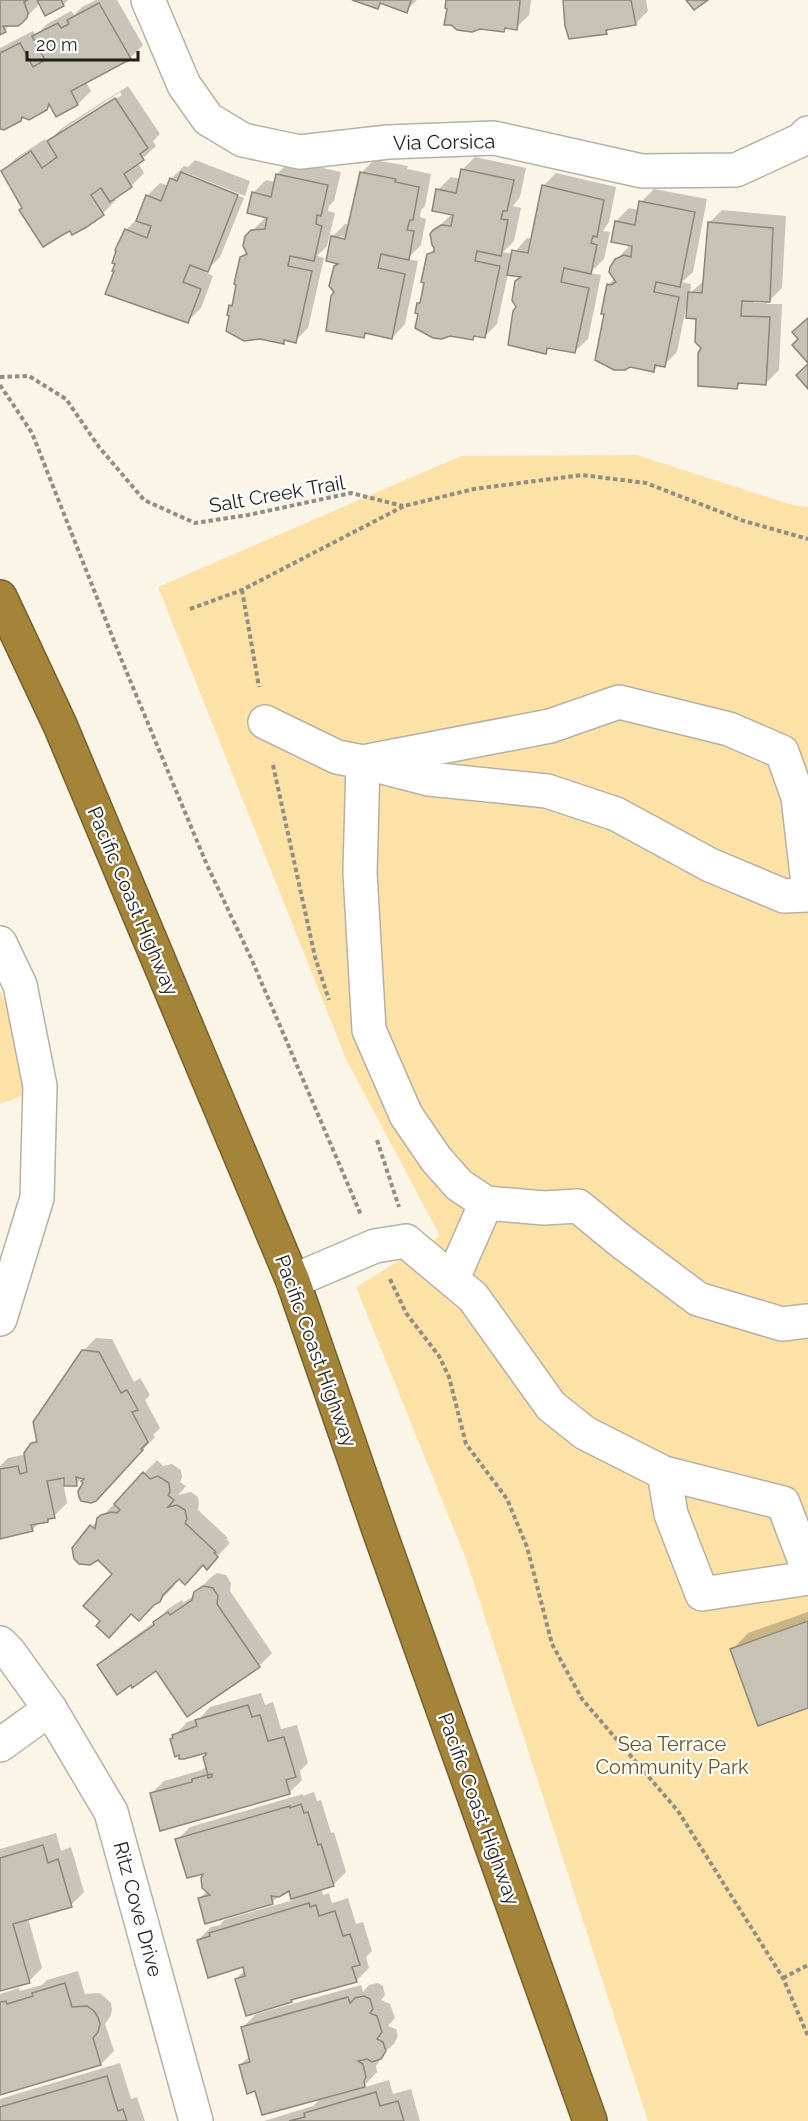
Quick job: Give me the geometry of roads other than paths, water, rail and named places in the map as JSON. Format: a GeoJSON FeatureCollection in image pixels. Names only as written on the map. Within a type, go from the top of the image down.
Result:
{"type":"FeatureCollection","features":[{"type":"Feature","properties":{"kind":"highway","name":"Pacific Coast Highway"},"geometry":{"type":"LineString","coordinates":[[0,597],[60,725],[293,1281],[590,2121]]}},
{"type":"Feature","properties":{"kind":"street","name":"Via Corsica"},"geometry":{"type":"LineString","coordinates":[[148,0],[184,85],[208,119],[243,140],[300,152],[388,142],[494,138],[642,171],[736,170],[801,140],[808,133]]}},
{"type":"Feature","properties":{"kind":"street"},"geometry":{"type":"LineString","coordinates":[[363,762],[550,726],[619,702],[729,729],[782,752],[798,797],[808,884]]}},
{"type":"Feature","properties":{"kind":"street"},"geometry":{"type":"LineString","coordinates":[[265,722],[337,757],[429,779],[548,791],[616,814],[710,865],[784,896],[808,895]]}},
{"type":"Feature","properties":{"kind":"street"},"geometry":{"type":"LineString","coordinates":[[363,762],[360,873],[369,1030],[406,1115],[436,1159],[459,1185],[486,1203],[544,1208],[578,1206],[698,1299],[783,1324],[808,1321]]}},
{"type":"Feature","properties":{"kind":"street"},"geometry":{"type":"LineString","coordinates":[[0,943],[20,985],[40,1086],[38,1198],[0,1319]]}},
{"type":"Feature","properties":{"kind":"street"},"geometry":{"type":"LineString","coordinates":[[453,1278],[486,1203]]}},
{"type":"Feature","properties":{"kind":"street"},"geometry":{"type":"LineString","coordinates":[[293,1281],[375,1246],[406,1241],[473,1297],[551,1406],[585,1433],[664,1473],[783,1503],[808,1569]]}},
{"type":"Feature","properties":{"kind":"street"},"geometry":{"type":"LineString","coordinates":[[664,1473],[671,1514],[702,1594],[808,1578]]}},
{"type":"Feature","properties":{"kind":"street","name":"Ritz Cove Drive"},"geometry":{"type":"LineString","coordinates":[[0,1643],[50,1709],[111,1812],[196,2121]]}},
{"type":"Feature","properties":{"kind":"street"},"geometry":{"type":"LineString","coordinates":[[0,1746],[50,1709]]}},
{"type":"Feature","properties":{"kind":"park label","name":"Sea Terrace Community Park"},"geometry":{"type":"Point","coordinates":[672,1756]}}]}
